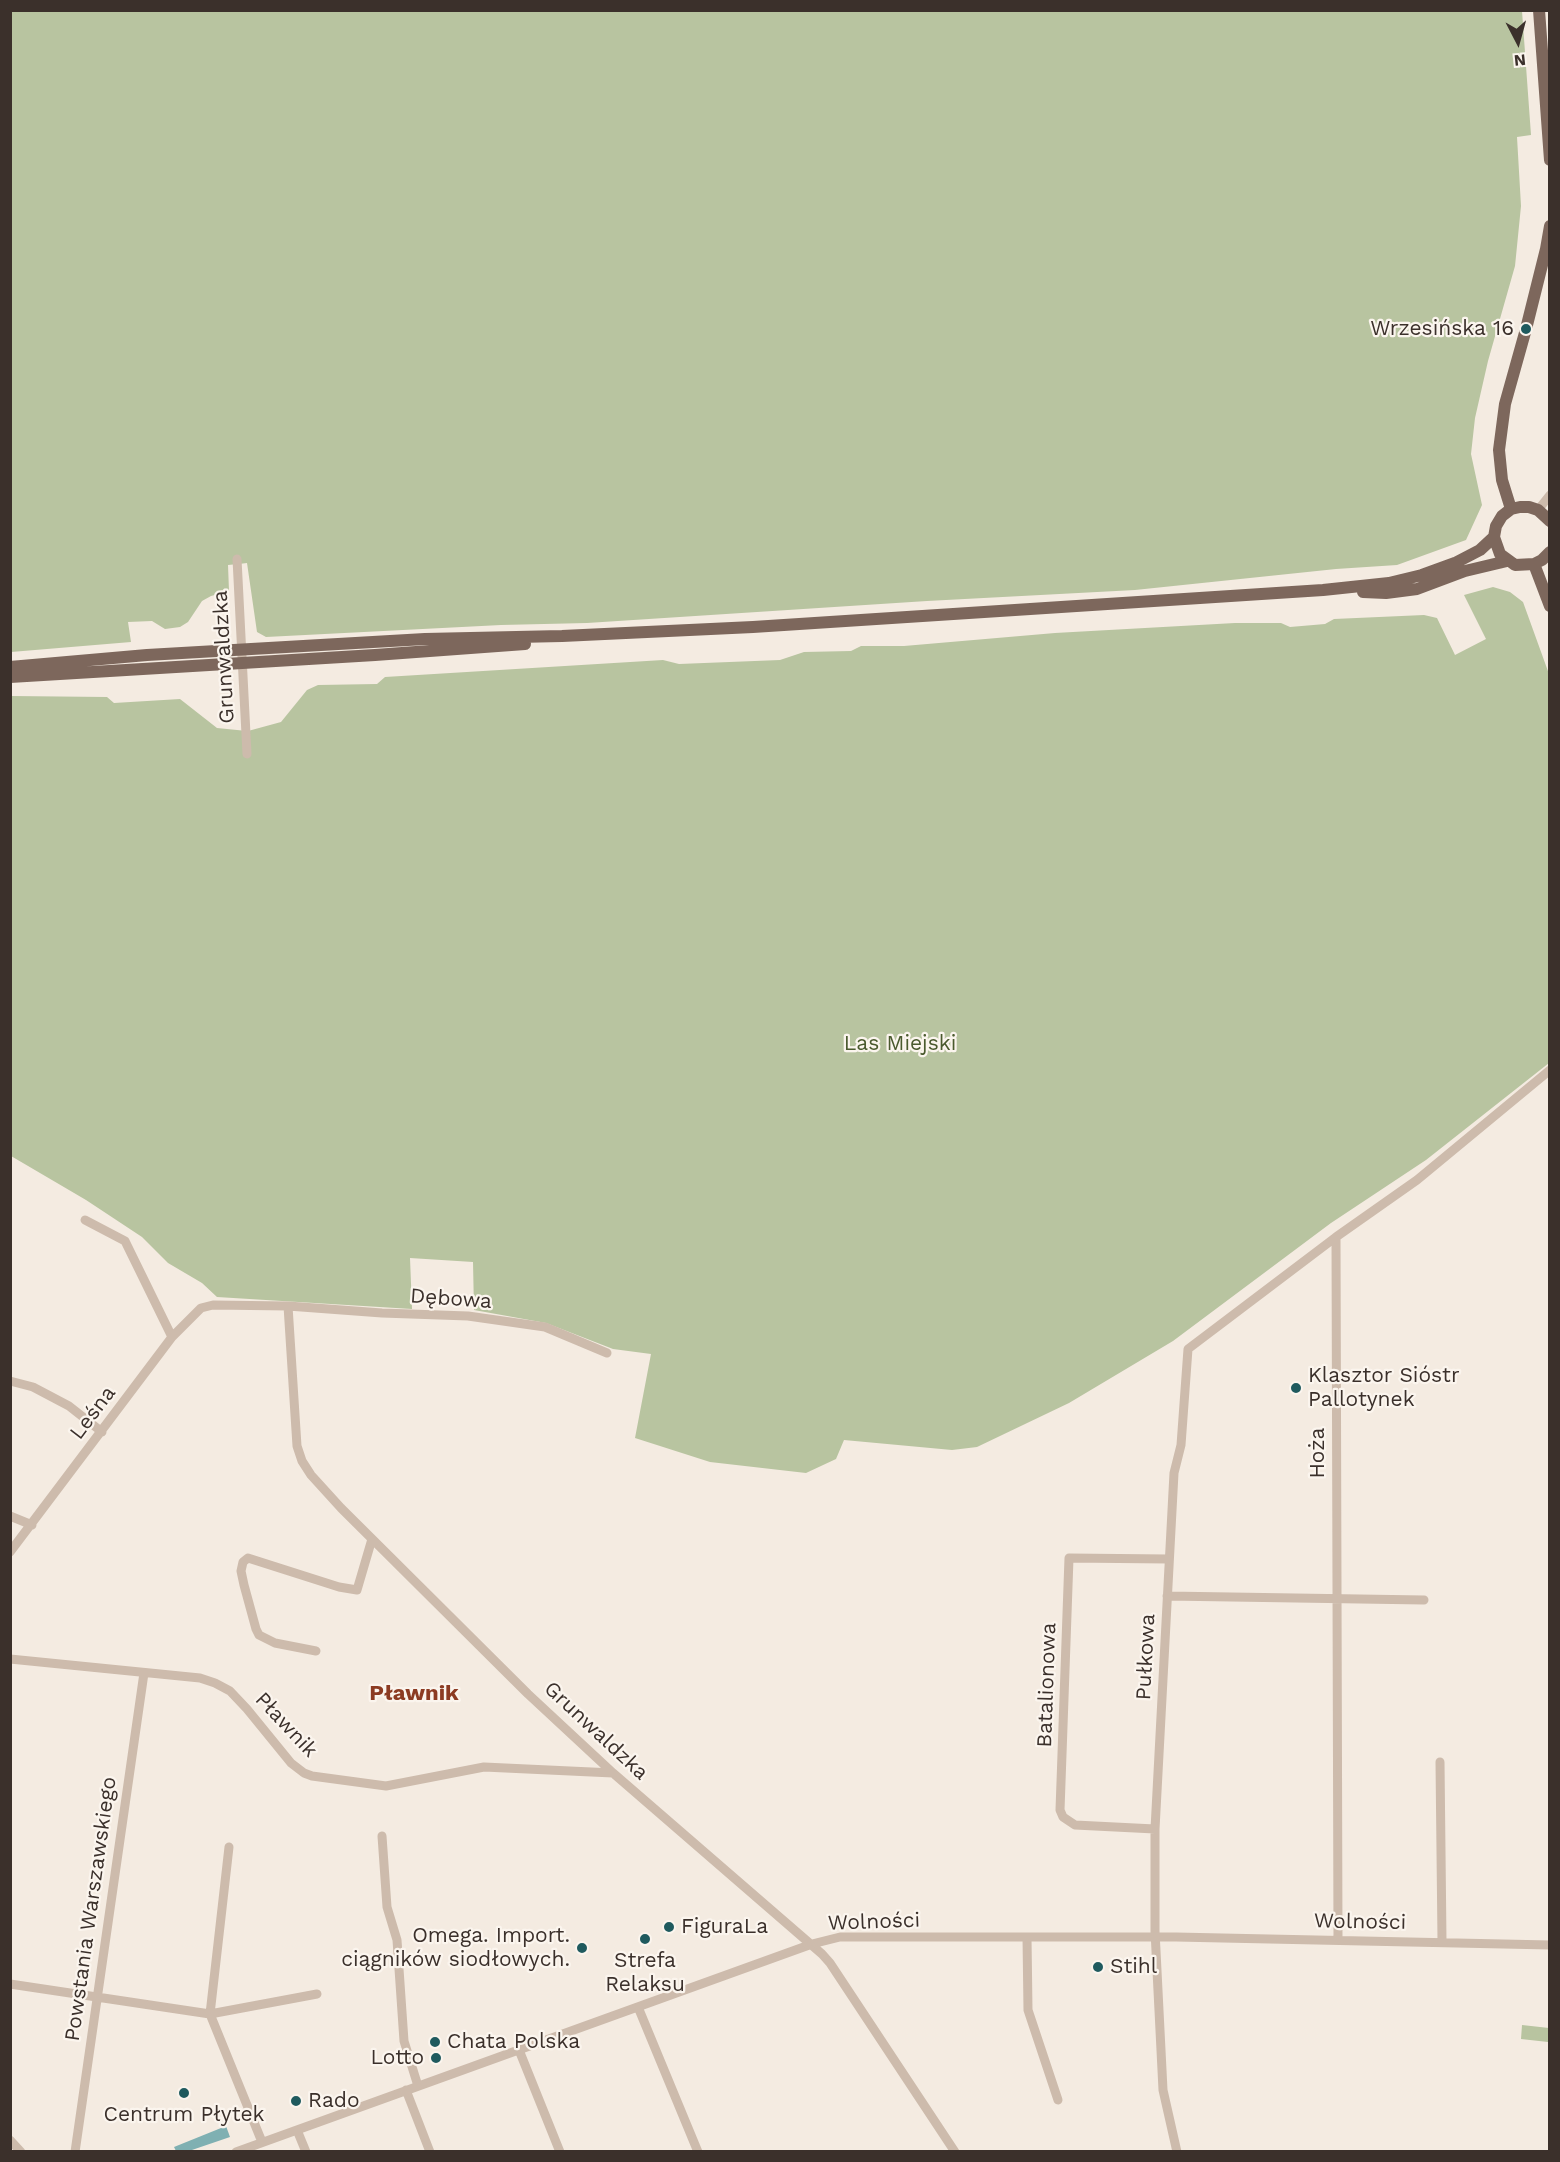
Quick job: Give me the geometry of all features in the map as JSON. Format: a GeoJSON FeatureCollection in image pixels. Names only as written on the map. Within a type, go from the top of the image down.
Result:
{"type":"FeatureCollection","features":[{"type":"Feature","properties":{"kind":"main road"},"geometry":{"type":"LineString","coordinates":[[1539,10],[1550,160]]}},
{"type":"Feature","properties":{"kind":"main road"},"geometry":{"type":"LineString","coordinates":[[1511,509],[1502,480],[1499,450],[1505,404],[1532,306],[1550,226]]}},
{"type":"Feature","properties":{"kind":"main road"},"geometry":{"type":"LineString","coordinates":[[1550,521],[1538,510],[1529,507],[1511,509],[1502,516],[1496,526],[1494,537],[1496,546],[1507,561],[1515,565],[1534,564],[1550,552]]}},
{"type":"Feature","properties":{"kind":"main road"},"geometry":{"type":"LineString","coordinates":[[10,677],[425,639],[753,627],[1323,590],[1389,583],[1422,575],[1455,563],[1480,550],[1494,537]]}},
{"type":"Feature","properties":{"kind":"main road"},"geometry":{"type":"LineString","coordinates":[[1323,590],[1386,593],[1417,589],[1465,571],[1507,561]]}},
{"type":"Feature","properties":{"kind":"main road"},"geometry":{"type":"LineString","coordinates":[[1534,564],[1550,606]]}},
{"type":"Feature","properties":{"kind":"main road"},"geometry":{"type":"LineString","coordinates":[[10,667],[147,655],[241,657]]}},
{"type":"Feature","properties":{"kind":"street"},"geometry":{"type":"LineString","coordinates":[[1538,510],[1550,495]]}},
{"type":"Feature","properties":{"kind":"street","name":"Grunwaldzka"},"geometry":{"type":"LineString","coordinates":[[237,559],[247,754]]}},
{"type":"Feature","properties":{"kind":"street"},"geometry":{"type":"LineString","coordinates":[[1336,1237],[1417,1180],[1550,1070]]}},
{"type":"Feature","properties":{"kind":"street"},"geometry":{"type":"LineString","coordinates":[[85,1220],[124,1241],[172,1337]]}},
{"type":"Feature","properties":{"kind":"street","name":"Pułkowa"},"geometry":{"type":"LineString","coordinates":[[1177,2151],[1163,2090],[1156,1937],[1155,1829],[1168,1559],[1174,1473],[1181,1445],[1188,1349],[1336,1237]]}},
{"type":"Feature","properties":{"kind":"street","name":"Hoża"},"geometry":{"type":"LineString","coordinates":[[1336,1237],[1338,1940]]}},
{"type":"Feature","properties":{"kind":"street","name":"Leśna"},"geometry":{"type":"LineString","coordinates":[[10,1552],[172,1337],[201,1308],[213,1305]]}},
{"type":"Feature","properties":{"kind":"street","name":"Dębowa"},"geometry":{"type":"LineString","coordinates":[[213,1305],[288,1306],[468,1316],[545,1327],[607,1353]]}},
{"type":"Feature","properties":{"kind":"street","name":"Grunwaldzka"},"geometry":{"type":"LineString","coordinates":[[288,1306],[297,1446],[310,1475],[528,1694],[613,1773],[812,1944],[830,1963],[955,2151]]}},
{"type":"Feature","properties":{"kind":"street"},"geometry":{"type":"LineString","coordinates":[[10,1381],[33,1387],[69,1406],[102,1432]]}},
{"type":"Feature","properties":{"kind":"street"},"geometry":{"type":"LineString","coordinates":[[10,1516],[32,1525]]}},
{"type":"Feature","properties":{"kind":"street"},"geometry":{"type":"LineString","coordinates":[[316,1652],[275,1643],[259,1635],[241,1571],[243,1562],[248,1558],[339,1587],[357,1590],[372,1539]]}},
{"type":"Feature","properties":{"kind":"street","name":"Batalionowa"},"geometry":{"type":"LineString","coordinates":[[1155,1829],[1075,1824],[1063,1817],[1060,1810],[1069,1558],[1168,1559]]}},
{"type":"Feature","properties":{"kind":"street"},"geometry":{"type":"LineString","coordinates":[[1167,1596],[1424,1600]]}},
{"type":"Feature","properties":{"kind":"street","name":"Pławnik"},"geometry":{"type":"LineString","coordinates":[[10,1659],[200,1678],[222,1686],[248,1709],[291,1763],[312,1776],[386,1786],[484,1767],[613,1773]]}},
{"type":"Feature","properties":{"kind":"street","name":"Powstania Warszawskiego"},"geometry":{"type":"LineString","coordinates":[[75,2151],[144,1673]]}},
{"type":"Feature","properties":{"kind":"street"},"geometry":{"type":"LineString","coordinates":[[1440,1762],[1442,1941]]}},
{"type":"Feature","properties":{"kind":"street"},"geometry":{"type":"LineString","coordinates":[[382,1836],[387,1907],[397,1940],[404,2041],[418,2086]]}},
{"type":"Feature","properties":{"kind":"street"},"geometry":{"type":"LineString","coordinates":[[229,1847],[210,2014],[262,2142]]}},
{"type":"Feature","properties":{"kind":"street","name":"Wolności"},"geometry":{"type":"LineString","coordinates":[[236,2151],[812,1944],[840,1937],[1156,1937],[1442,1941],[1550,1945]]}},
{"type":"Feature","properties":{"kind":"street"},"geometry":{"type":"LineString","coordinates":[[1027,1937],[1028,2010],[1058,2100]]}},
{"type":"Feature","properties":{"kind":"street"},"geometry":{"type":"LineString","coordinates":[[10,1984],[210,2014],[317,1994]]}},
{"type":"Feature","properties":{"kind":"street"},"geometry":{"type":"LineString","coordinates":[[638,2007],[698,2151]]}},
{"type":"Feature","properties":{"kind":"street"},"geometry":{"type":"LineString","coordinates":[[519,2050],[560,2151]]}},
{"type":"Feature","properties":{"kind":"street"},"geometry":{"type":"LineString","coordinates":[[406,2090],[430,2151]]}},
{"type":"Feature","properties":{"kind":"street"},"geometry":{"type":"LineString","coordinates":[[297,2130],[306,2151]]}},
{"type":"Feature","properties":{"kind":"street"},"geometry":{"type":"LineString","coordinates":[[10,2140],[21,2151]]}},
{"type":"Feature","properties":{"kind":"green space","name":"Las Miejski"},"geometry":{"type":"Polygon","coordinates":[[[11,11],[1522,11],[1531,135],[1517,137],[1521,206],[1515,266],[1488,361],[1475,418],[1471,454],[1482,505],[1466,540],[1397,565],[1336,569],[1135,590],[587,623],[266,637],[257,632],[247,563],[239,564],[248,731],[281,722],[307,690],[318,685],[377,684],[385,677],[663,660],[679,664],[780,660],[804,652],[851,651],[861,646],[904,646],[1055,633],[1235,623],[1281,623],[1290,627],[1325,624],[1334,619],[1424,615],[1437,618],[1455,655],[1486,639],[1464,595],[1493,587],[1510,592],[1523,602],[1549,674],[1549,1063],[1426,1160],[1331,1223],[1173,1341],[1069,1403],[977,1447],[952,1450],[844,1440],[836,1459],[806,1473],[710,1462],[635,1438],[651,1354],[613,1349],[546,1323],[474,1310],[473,1262],[410,1258],[412,1309],[217,1297],[202,1283],[168,1263],[142,1237],[86,1200],[11,1156],[11,696],[107,697],[114,703],[180,699],[217,728],[247,731],[238,564],[228,565],[229,591],[202,601],[188,622],[180,627],[165,629],[152,621],[128,622],[131,642],[11,652],[11,11]]]}},
{"type":"Feature","properties":{"kind":"green space"},"geometry":{"type":"Polygon","coordinates":[[[1522,2025],[1549,2028],[1548,2042],[1521,2039],[1522,2025]]]}},
{"type":"Feature","properties":{"kind":"water"},"geometry":{"type":"Polygon","coordinates":[[[226,2126],[230,2137],[189,2151],[176,2151],[174,2147],[226,2126]]]}},
{"type":"Feature","properties":{"kind":"place","name":"Wrzesińska 16"},"geometry":{"type":"Point","coordinates":[1526,329]}},
{"type":"Feature","properties":{"kind":"place","name":"Klasztor Sióstr Pallotynek"},"geometry":{"type":"Point","coordinates":[1296,1388]}},
{"type":"Feature","properties":{"kind":"place","name":"FiguraLa"},"geometry":{"type":"Point","coordinates":[669,1927]}},
{"type":"Feature","properties":{"kind":"place","name":"Strefa Relaksu"},"geometry":{"type":"Point","coordinates":[645,1939]}},
{"type":"Feature","properties":{"kind":"place","name":"Omega. Import. ciągników siodłowych."},"geometry":{"type":"Point","coordinates":[582,1948]}},
{"type":"Feature","properties":{"kind":"place","name":"Stihl"},"geometry":{"type":"Point","coordinates":[1098,1967]}},
{"type":"Feature","properties":{"kind":"place","name":"Chata Polska"},"geometry":{"type":"Point","coordinates":[435,2042]}},
{"type":"Feature","properties":{"kind":"place","name":"Lotto"},"geometry":{"type":"Point","coordinates":[436,2058]}},
{"type":"Feature","properties":{"kind":"place","name":"Centrum Płytek"},"geometry":{"type":"Point","coordinates":[184,2093]}},
{"type":"Feature","properties":{"kind":"place","name":"Rado"},"geometry":{"type":"Point","coordinates":[296,2101]}},
{"type":"Feature","properties":{"kind":"district","name":"Pławnik"},"geometry":{"type":"Point","coordinates":[414,1694]}}]}
